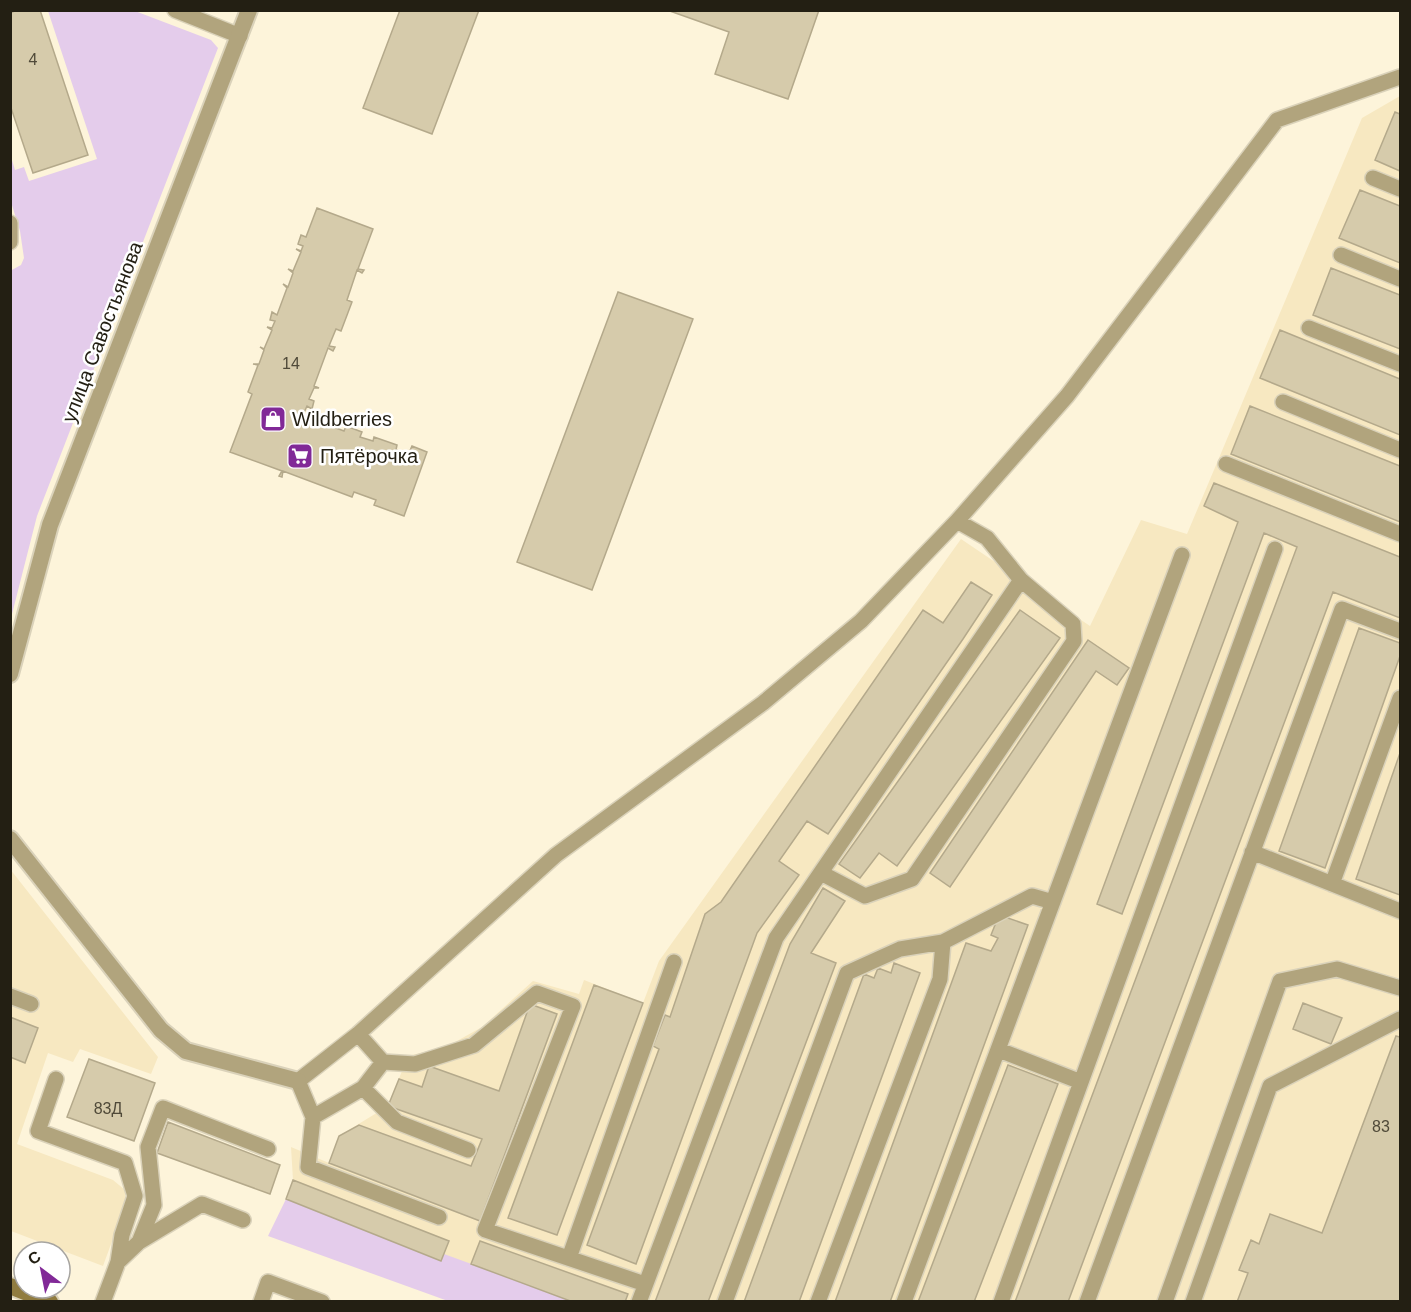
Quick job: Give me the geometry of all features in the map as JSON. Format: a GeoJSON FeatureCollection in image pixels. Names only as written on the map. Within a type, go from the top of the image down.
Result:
{"type":"FeatureCollection","features":[{"type":"Feature","properties":{"kind":"main road"},"geometry":{"type":"LineString","coordinates":[[10,1286],[50,1302]]}},
{"type":"Feature","properties":{"kind":"street","name":"улица Савостьянова"},"geometry":{"type":"LineString","coordinates":[[10,674],[50,525],[249,10]]}},
{"type":"Feature","properties":{"kind":"street"},"geometry":{"type":"LineString","coordinates":[[10,839],[160,1030],[186,1051],[298,1081]]}},
{"type":"Feature","properties":{"kind":"lane"},"geometry":{"type":"LineString","coordinates":[[175,10],[240,36]]}},
{"type":"Feature","properties":{"kind":"lane"},"geometry":{"type":"LineString","coordinates":[[439,1217],[308,1167],[313,1116],[298,1081],[358,1034],[556,855],[763,703],[861,621],[957,521],[1066,396],[1277,120],[1401,77]]}},
{"type":"Feature","properties":{"kind":"lane"},"geometry":{"type":"LineString","coordinates":[[1373,178],[1401,189]]}},
{"type":"Feature","properties":{"kind":"lane"},"geometry":{"type":"LineString","coordinates":[[10,223],[10,242]]}},
{"type":"Feature","properties":{"kind":"lane"},"geometry":{"type":"LineString","coordinates":[[1341,255],[1401,279]]}},
{"type":"Feature","properties":{"kind":"lane"},"geometry":{"type":"LineString","coordinates":[[1309,328],[1401,364]]}},
{"type":"Feature","properties":{"kind":"lane"},"geometry":{"type":"LineString","coordinates":[[1283,402],[1401,450]]}},
{"type":"Feature","properties":{"kind":"lane"},"geometry":{"type":"LineString","coordinates":[[1226,464],[1401,534]]}},
{"type":"Feature","properties":{"kind":"lane"},"geometry":{"type":"LineString","coordinates":[[821,873],[865,897],[912,879],[1074,641],[1073,624],[1021,580],[987,538],[957,521]]}},
{"type":"Feature","properties":{"kind":"lane"},"geometry":{"type":"LineString","coordinates":[[1001,1302],[1275,549]]}},
{"type":"Feature","properties":{"kind":"lane"},"geometry":{"type":"LineString","coordinates":[[904,1302],[1182,555]]}},
{"type":"Feature","properties":{"kind":"lane"},"geometry":{"type":"LineString","coordinates":[[639,1302],[776,938],[1021,580]]}},
{"type":"Feature","properties":{"kind":"lane"},"geometry":{"type":"LineString","coordinates":[[1087,1302],[1342,609],[1401,631]]}},
{"type":"Feature","properties":{"kind":"lane"},"geometry":{"type":"LineString","coordinates":[[1332,884],[1401,698]]}},
{"type":"Feature","properties":{"kind":"lane"},"geometry":{"type":"LineString","coordinates":[[1252,852],[1401,911]]}},
{"type":"Feature","properties":{"kind":"lane"},"geometry":{"type":"LineString","coordinates":[[725,1302],[847,973],[900,949],[943,942],[1032,896],[1053,902]]}},
{"type":"Feature","properties":{"kind":"lane"},"geometry":{"type":"LineString","coordinates":[[818,1302],[940,979],[943,942]]}},
{"type":"Feature","properties":{"kind":"lane"},"geometry":{"type":"LineString","coordinates":[[569,1258],[674,962]]}},
{"type":"Feature","properties":{"kind":"lane"},"geometry":{"type":"LineString","coordinates":[[1165,1302],[1280,981],[1337,969],[1401,988]]}},
{"type":"Feature","properties":{"kind":"lane"},"geometry":{"type":"LineString","coordinates":[[358,1034],[383,1062],[414,1064],[474,1045],[537,993],[573,1006],[485,1230],[645,1284]]}},
{"type":"Feature","properties":{"kind":"lane"},"geometry":{"type":"LineString","coordinates":[[10,996],[30,1004]]}},
{"type":"Feature","properties":{"kind":"lane"},"geometry":{"type":"LineString","coordinates":[[1193,1302],[1270,1086],[1401,1019]]}},
{"type":"Feature","properties":{"kind":"lane"},"geometry":{"type":"LineString","coordinates":[[999,1050],[1081,1082]]}},
{"type":"Feature","properties":{"kind":"lane"},"geometry":{"type":"LineString","coordinates":[[313,1116],[363,1088],[383,1062]]}},
{"type":"Feature","properties":{"kind":"lane"},"geometry":{"type":"LineString","coordinates":[[56,1079],[38,1131],[125,1163],[135,1196],[122,1235],[118,1262],[103,1302]]}},
{"type":"Feature","properties":{"kind":"lane"},"geometry":{"type":"LineString","coordinates":[[363,1088],[397,1122],[468,1150]]}},
{"type":"Feature","properties":{"kind":"lane"},"geometry":{"type":"LineString","coordinates":[[139,1242],[154,1205],[148,1148],[163,1108],[268,1149]]}},
{"type":"Feature","properties":{"kind":"lane"},"geometry":{"type":"LineString","coordinates":[[118,1262],[139,1242],[202,1204],[243,1220]]}},
{"type":"Feature","properties":{"kind":"lane"},"geometry":{"type":"LineString","coordinates":[[261,1302],[268,1282],[322,1302]]}},
{"type":"Feature","properties":{"kind":"shaded area"},"geometry":{"type":"Polygon","coordinates":[[[48,11],[135,11],[211,40],[218,48],[37,516],[11,618],[10,271],[21,265],[24,258],[20,231],[11,202],[11,157],[15,170],[24,167],[29,181],[97,159],[48,11]]]}},
{"type":"Feature","properties":{"kind":"shaded area"},"geometry":{"type":"Polygon","coordinates":[[[1400,96],[1400,1301],[573,1301],[444,1255],[441,1261],[286,1199],[293,1180],[291,1147],[329,1163],[339,1136],[388,1106],[408,1056],[448,1046],[482,1027],[533,981],[579,994],[584,980],[643,1003],[659,961],[961,539],[1090,626],[1141,520],[1187,534],[1362,118],[1400,96]]]}},
{"type":"Feature","properties":{"kind":"shaded area"},"geometry":{"type":"Polygon","coordinates":[[[10,869],[158,1057],[151,1074],[80,1049],[73,1062],[48,1053],[17,1144],[113,1180],[125,1190],[126,1203],[103,1266],[72,1254],[72,1240],[35,1240],[11,1231],[10,869]]]}},
{"type":"Feature","properties":{"kind":"shaded area"},"geometry":{"type":"Polygon","coordinates":[[[286,1199],[441,1261],[444,1254],[573,1301],[448,1301],[268,1236],[286,1199]]]}},
{"type":"Feature","properties":{"kind":"building"},"geometry":{"type":"Polygon","coordinates":[[[17,10],[40,10],[88,155],[33,173],[10,105],[10,13],[17,10]]]}},
{"type":"Feature","properties":{"kind":"building"},"geometry":{"type":"Polygon","coordinates":[[[400,10],[479,10],[432,134],[363,108],[400,10]]]}},
{"type":"Feature","properties":{"kind":"building"},"geometry":{"type":"Polygon","coordinates":[[[667,10],[819,10],[788,99],[715,74],[729,32],[667,10]]]}},
{"type":"Feature","properties":{"kind":"building"},"geometry":{"type":"Polygon","coordinates":[[[1395,112],[1400,114],[1400,171],[1375,160],[1395,112]]]}},
{"type":"Feature","properties":{"kind":"building"},"geometry":{"type":"Polygon","coordinates":[[[1360,190],[1400,206],[1400,263],[1339,238],[1360,190]]]}},
{"type":"Feature","properties":{"kind":"building"},"geometry":{"type":"Polygon","coordinates":[[[317,208],[373,229],[358,269],[364,270],[362,273],[357,270],[347,300],[352,302],[341,331],[336,329],[329,346],[335,347],[333,351],[328,348],[314,386],[319,388],[314,388],[309,399],[314,401],[312,409],[307,406],[303,415],[319,421],[322,417],[320,422],[344,431],[346,426],[362,432],[360,437],[373,441],[374,437],[397,445],[396,450],[408,455],[412,446],[427,452],[404,516],[374,505],[376,500],[354,492],[352,497],[283,471],[282,477],[279,476],[282,471],[230,452],[252,394],[248,392],[258,365],[253,364],[259,364],[264,350],[260,347],[264,349],[272,330],[267,327],[272,328],[275,321],[270,320],[272,312],[277,315],[287,288],[283,284],[288,287],[293,273],[288,269],[293,271],[301,252],[296,249],[301,251],[303,246],[298,244],[301,235],[306,237],[317,208]]]}},
{"type":"Feature","properties":{"kind":"building"},"geometry":{"type":"Polygon","coordinates":[[[1331,268],[1400,295],[1400,349],[1313,315],[1331,268]]]}},
{"type":"Feature","properties":{"kind":"building"},"geometry":{"type":"Polygon","coordinates":[[[618,292],[693,319],[592,590],[517,562],[618,292]]]}},
{"type":"Feature","properties":{"kind":"building"},"geometry":{"type":"Polygon","coordinates":[[[1280,330],[1400,379],[1400,435],[1260,378],[1280,330]]]}},
{"type":"Feature","properties":{"kind":"building"},"geometry":{"type":"Polygon","coordinates":[[[1250,406],[1400,466],[1400,522],[1231,454],[1250,406]]]}},
{"type":"Feature","properties":{"kind":"building"},"geometry":{"type":"Polygon","coordinates":[[[1214,483],[1400,557],[1400,618],[1333,592],[1068,1302],[1015,1302],[1297,547],[1264,533],[1122,914],[1097,904],[1238,522],[1204,506],[1214,483]]]}},
{"type":"Feature","properties":{"kind":"building"},"geometry":{"type":"Polygon","coordinates":[[[971,582],[992,595],[963,639],[828,834],[807,821],[779,861],[799,875],[757,933],[636,1264],[587,1245],[659,1049],[653,1046],[665,1015],[670,1017],[705,914],[721,902],[923,610],[943,623],[971,582]]]}},
{"type":"Feature","properties":{"kind":"building"},"geometry":{"type":"Polygon","coordinates":[[[1020,610],[1060,638],[897,866],[879,853],[860,878],[839,864],[1020,610]]]}},
{"type":"Feature","properties":{"kind":"building"},"geometry":{"type":"Polygon","coordinates":[[[1359,628],[1400,643],[1400,656],[1325,868],[1279,851],[1359,628]]]}},
{"type":"Feature","properties":{"kind":"building"},"geometry":{"type":"Polygon","coordinates":[[[1088,640],[1129,668],[1117,685],[1096,671],[950,887],[930,873],[1088,640]]]}},
{"type":"Feature","properties":{"kind":"building"},"geometry":{"type":"Polygon","coordinates":[[[1400,753],[1400,895],[1356,879],[1400,753]]]}},
{"type":"Feature","properties":{"kind":"building"},"geometry":{"type":"Polygon","coordinates":[[[823,888],[845,901],[811,953],[836,963],[708,1302],[655,1302],[790,944],[823,888]]]}},
{"type":"Feature","properties":{"kind":"building"},"geometry":{"type":"Polygon","coordinates":[[[999,915],[1028,925],[890,1302],[835,1302],[966,943],[991,951],[998,938],[991,935],[999,915]]]}},
{"type":"Feature","properties":{"kind":"building"},"geometry":{"type":"Polygon","coordinates":[[[894,963],[920,973],[799,1302],[744,1302],[864,974],[874,978],[878,968],[891,973],[894,963]]]}},
{"type":"Feature","properties":{"kind":"building"},"geometry":{"type":"Polygon","coordinates":[[[594,985],[643,1003],[557,1235],[508,1218],[594,985]]]}},
{"type":"Feature","properties":{"kind":"building"},"geometry":{"type":"Polygon","coordinates":[[[1303,1003],[1342,1018],[1331,1044],[1293,1029],[1303,1003]]]}},
{"type":"Feature","properties":{"kind":"building"},"geometry":{"type":"Polygon","coordinates":[[[530,1004],[557,1014],[480,1221],[329,1163],[339,1136],[359,1125],[471,1166],[482,1139],[388,1106],[399,1079],[422,1087],[429,1066],[499,1091],[530,1004]]]}},
{"type":"Feature","properties":{"kind":"building"},"geometry":{"type":"Polygon","coordinates":[[[10,1017],[38,1028],[25,1063],[10,1057],[10,1017]]]}},
{"type":"Feature","properties":{"kind":"building"},"geometry":{"type":"Polygon","coordinates":[[[1396,1036],[1400,1037],[1400,1302],[1237,1302],[1248,1273],[1239,1270],[1251,1240],[1259,1244],[1270,1214],[1322,1233],[1396,1036]]]}},
{"type":"Feature","properties":{"kind":"building"},"geometry":{"type":"Polygon","coordinates":[[[89,1059],[155,1083],[134,1141],[67,1117],[89,1059]]]}},
{"type":"Feature","properties":{"kind":"building"},"geometry":{"type":"Polygon","coordinates":[[[1008,1065],[1058,1084],[974,1302],[918,1302],[1008,1065]]]}},
{"type":"Feature","properties":{"kind":"building"},"geometry":{"type":"Polygon","coordinates":[[[168,1122],[280,1165],[270,1194],[157,1153],[168,1122]]]}},
{"type":"Feature","properties":{"kind":"building"},"geometry":{"type":"Polygon","coordinates":[[[293,1180],[449,1241],[441,1261],[286,1199],[293,1180]]]}},
{"type":"Feature","properties":{"kind":"building"},"geometry":{"type":"Polygon","coordinates":[[[480,1241],[628,1294],[625,1302],[573,1302],[471,1264],[480,1241]]]}},
{"type":"Feature","properties":{"kind":"place","name":"Wildberries"},"geometry":{"type":"Point","coordinates":[273,419]}},
{"type":"Feature","properties":{"kind":"place","name":"Пятёрочка"},"geometry":{"type":"Point","coordinates":[300,456]}}]}
